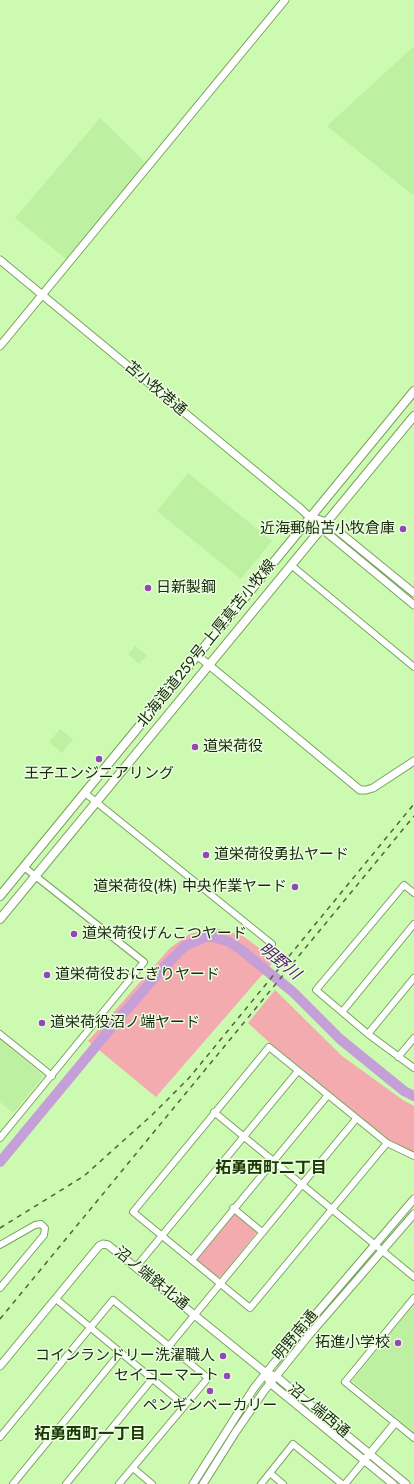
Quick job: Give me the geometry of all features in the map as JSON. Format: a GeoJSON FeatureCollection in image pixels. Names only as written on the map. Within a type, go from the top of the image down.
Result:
{"type":"FeatureCollection","features":[{"type":"Feature","properties":{"kind":"main road","name":"北海道道259号 上厚真苫小牧線"},"geometry":{"type":"LineString","coordinates":[[0,896],[414,391]]}},
{"type":"Feature","properties":{"kind":"main road","name":"北海道道259号 上厚真苫小牧線"},"geometry":{"type":"LineString","coordinates":[[0,919],[414,416]]}},
{"type":"Feature","properties":{"kind":"street"},"geometry":{"type":"LineString","coordinates":[[0,346],[285,0]]}},
{"type":"Feature","properties":{"kind":"street","name":"苫小牧港通"},"geometry":{"type":"LineString","coordinates":[[0,260],[414,605]]}},
{"type":"Feature","properties":{"kind":"street","name":"苫小牧港通"},"geometry":{"type":"LineString","coordinates":[[310,517],[327,522],[414,592]]}},
{"type":"Feature","properties":{"kind":"street"},"geometry":{"type":"LineString","coordinates":[[291,565],[414,667]]}},
{"type":"Feature","properties":{"kind":"street"},"geometry":{"type":"LineString","coordinates":[[198,656],[360,790],[373,788],[414,761]]}},
{"type":"Feature","properties":{"kind":"street"},"geometry":{"type":"LineString","coordinates":[[85,793],[272,944]]}},
{"type":"Feature","properties":{"kind":"street"},"geometry":{"type":"LineString","coordinates":[[0,1138],[144,962],[24,867]]}},
{"type":"Feature","properties":{"kind":"street"},"geometry":{"type":"LineString","coordinates":[[414,893],[404,885],[316,990],[368,1034],[414,1068]]}},
{"type":"Feature","properties":{"kind":"street"},"geometry":{"type":"LineString","coordinates":[[342,1012],[414,924]]}},
{"type":"Feature","properties":{"kind":"street"},"geometry":{"type":"LineString","coordinates":[[368,1034],[414,978]]}},
{"type":"Feature","properties":{"kind":"street"},"geometry":{"type":"LineString","coordinates":[[0,1034],[52,1076]]}},
{"type":"Feature","properties":{"kind":"street"},"geometry":{"type":"LineString","coordinates":[[398,1057],[414,1038]]}},
{"type":"Feature","properties":{"kind":"street"},"geometry":{"type":"LineString","coordinates":[[387,1143],[250,1308],[133,1212],[269,1047],[387,1143],[414,1156]]}},
{"type":"Feature","properties":{"kind":"street"},"geometry":{"type":"LineString","coordinates":[[136,1267],[298,1071]]}},
{"type":"Feature","properties":{"kind":"street"},"geometry":{"type":"LineString","coordinates":[[192,1260],[233,1208],[328,1095]]}},
{"type":"Feature","properties":{"kind":"street"},"geometry":{"type":"LineString","coordinates":[[214,1112],[414,1277]]}},
{"type":"Feature","properties":{"kind":"street"},"geometry":{"type":"LineString","coordinates":[[169,1346],[356,1119]]}},
{"type":"Feature","properties":{"kind":"street","name":"明野南通"},"geometry":{"type":"LineString","coordinates":[[193,1484],[228,1428],[266,1373],[414,1199]]}},
{"type":"Feature","properties":{"kind":"street"},"geometry":{"type":"LineString","coordinates":[[233,1208],[262,1232]]}},
{"type":"Feature","properties":{"kind":"street","name":"明野南通"},"geometry":{"type":"LineString","coordinates":[[204,1484],[235,1433],[270,1383],[310,1334],[414,1214]]}},
{"type":"Feature","properties":{"kind":"street"},"geometry":{"type":"LineString","coordinates":[[0,1245],[34,1225],[41,1224],[45,1228],[44,1235],[0,1288]]}},
{"type":"Feature","properties":{"kind":"street","name":"沼ノ端鉄北通"},"geometry":{"type":"LineString","coordinates":[[0,1366],[99,1246],[103,1244],[108,1245],[136,1267],[266,1373]]}},
{"type":"Feature","properties":{"kind":"street"},"geometry":{"type":"LineString","coordinates":[[56,1298],[184,1405]]}},
{"type":"Feature","properties":{"kind":"street"},"geometry":{"type":"LineString","coordinates":[[414,1298],[345,1382],[414,1438]]}},
{"type":"Feature","properties":{"kind":"street"},"geometry":{"type":"LineString","coordinates":[[0,1436],[113,1300],[208,1378],[119,1484]]}},
{"type":"Feature","properties":{"kind":"street"},"geometry":{"type":"LineString","coordinates":[[13,1484],[121,1352]]}},
{"type":"Feature","properties":{"kind":"street","name":"沼ノ端西通"},"geometry":{"type":"LineString","coordinates":[[266,1373],[276,1376],[406,1484]]}},
{"type":"Feature","properties":{"kind":"street","name":"沼ノ端西通"},"geometry":{"type":"LineString","coordinates":[[266,1373],[270,1383],[393,1484]]}},
{"type":"Feature","properties":{"kind":"street"},"geometry":{"type":"LineString","coordinates":[[66,1484],[153,1378]]}},
{"type":"Feature","properties":{"kind":"street"},"geometry":{"type":"LineString","coordinates":[[345,1484],[395,1423]]}},
{"type":"Feature","properties":{"kind":"street"},"geometry":{"type":"LineString","coordinates":[[261,1484],[293,1444],[342,1484]]}},
{"type":"Feature","properties":{"kind":"street"},"geometry":{"type":"LineString","coordinates":[[133,1468],[152,1484]]}},
{"type":"Feature","properties":{"kind":"street"},"geometry":{"type":"LineString","coordinates":[[270,1473],[283,1484]]}},
{"type":"Feature","properties":{"kind":"shaded area"},"geometry":{"type":"Polygon","coordinates":[[[414,46],[414,196],[327,126],[414,46]]]}},
{"type":"Feature","properties":{"kind":"shaded area"},"geometry":{"type":"Polygon","coordinates":[[[100,118],[146,163],[66,259],[15,218],[100,118]]]}},
{"type":"Feature","properties":{"kind":"shaded area"},"geometry":{"type":"Polygon","coordinates":[[[188,473],[272,541],[241,579],[157,511],[188,473]]]}},
{"type":"Feature","properties":{"kind":"shaded area"},"geometry":{"type":"Polygon","coordinates":[[[135,646],[147,655],[139,664],[128,654],[135,646]]]}},
{"type":"Feature","properties":{"kind":"shaded area"},"geometry":{"type":"Polygon","coordinates":[[[60,729],[73,739],[62,753],[49,742],[60,729]]]}},
{"type":"Feature","properties":{"kind":"shaded area"},"geometry":{"type":"Polygon","coordinates":[[[212,927],[243,936],[275,960],[156,1097],[88,1041],[170,948],[188,935],[212,927]]]}},
{"type":"Feature","properties":{"kind":"shaded area"},"geometry":{"type":"Polygon","coordinates":[[[275,990],[342,1056],[403,1100],[414,1106],[414,1152],[387,1139],[270,1043],[248,1023],[275,990]]]}},
{"type":"Feature","properties":{"kind":"shaded area"},"geometry":{"type":"Polygon","coordinates":[[[0,1040],[44,1076],[13,1113],[0,1102],[0,1040]]]}},
{"type":"Feature","properties":{"kind":"shaded area"},"geometry":{"type":"Polygon","coordinates":[[[236,1214],[257,1232],[222,1276],[218,1278],[198,1262],[197,1259],[232,1215],[236,1214]]]}},
{"type":"Feature","properties":{"kind":"shaded area","name":"拓進小学校"},"geometry":{"type":"Polygon","coordinates":[[[414,1305],[414,1432],[352,1381],[414,1305]]]}},
{"type":"Feature","properties":{"kind":"waterway","name":"明野川"},"geometry":{"type":"LineString","coordinates":[[0,1162],[121,1016],[165,966],[185,946],[206,937],[214,937],[229,942],[240,949],[293,992],[340,1039],[404,1091],[414,1096]]}},
{"type":"Feature","properties":{"kind":"railway"},"geometry":{"type":"LineString","coordinates":[[0,1228],[84,1176],[152,1115],[189,1078],[414,804]]}},
{"type":"Feature","properties":{"kind":"railway"},"geometry":{"type":"LineString","coordinates":[[0,1319],[414,816]]}},
{"type":"Feature","properties":{"kind":"place","name":"近海郵船苫小牧倉庫"},"geometry":{"type":"Point","coordinates":[403,529]}},
{"type":"Feature","properties":{"kind":"place","name":"日新製鋼"},"geometry":{"type":"Point","coordinates":[148,588]}},
{"type":"Feature","properties":{"kind":"place","name":"道栄荷役"},"geometry":{"type":"Point","coordinates":[195,747]}},
{"type":"Feature","properties":{"kind":"place","name":"王子エンジニアリング"},"geometry":{"type":"Point","coordinates":[99,759]}},
{"type":"Feature","properties":{"kind":"place","name":"道栄荷役勇払ヤード"},"geometry":{"type":"Point","coordinates":[206,855]}},
{"type":"Feature","properties":{"kind":"place","name":"道栄荷役(株) 中央作業ヤード"},"geometry":{"type":"Point","coordinates":[295,887]}},
{"type":"Feature","properties":{"kind":"place","name":"道栄荷役げんこつヤード"},"geometry":{"type":"Point","coordinates":[74,934]}},
{"type":"Feature","properties":{"kind":"place","name":"道栄荷役おにぎりヤード"},"geometry":{"type":"Point","coordinates":[47,975]}},
{"type":"Feature","properties":{"kind":"place","name":"道栄荷役沼ノ端ヤード"},"geometry":{"type":"Point","coordinates":[42,1023]}},
{"type":"Feature","properties":{"kind":"place","name":"拓進小学校"},"geometry":{"type":"Point","coordinates":[398,1343]}},
{"type":"Feature","properties":{"kind":"place","name":"コインランドリー洗濯職人"},"geometry":{"type":"Point","coordinates":[223,1356]}},
{"type":"Feature","properties":{"kind":"place","name":"セイコーマート"},"geometry":{"type":"Point","coordinates":[227,1376]}},
{"type":"Feature","properties":{"kind":"place","name":"ペンギンベーカリー"},"geometry":{"type":"Point","coordinates":[210,1391]}},
{"type":"Feature","properties":{"kind":"district","name":"拓勇西町二丁目"},"geometry":{"type":"Point","coordinates":[271,1169]}},
{"type":"Feature","properties":{"kind":"district","name":"拓勇西町一丁目"},"geometry":{"type":"Point","coordinates":[90,1435]}}]}
